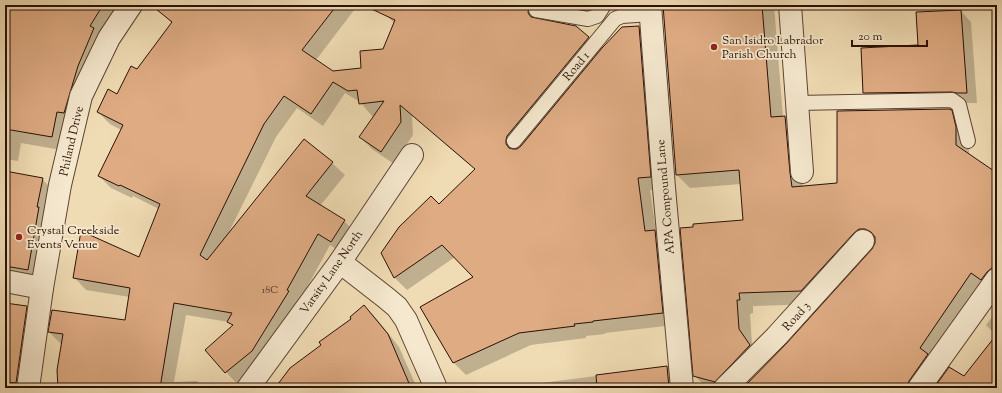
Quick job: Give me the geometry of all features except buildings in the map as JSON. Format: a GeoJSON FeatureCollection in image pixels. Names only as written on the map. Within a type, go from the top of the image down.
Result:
{"type":"FeatureCollection","features":[{"type":"Feature","properties":{"kind":"street","name":"Philand Drive"},"geometry":{"type":"LineString","coordinates":[[28,388],[42,288],[60,185],[81,96],[109,38],[131,5]]}},
{"type":"Feature","properties":{"kind":"street"},"geometry":{"type":"LineString","coordinates":[[790,5],[802,172]]}},
{"type":"Feature","properties":{"kind":"street","name":"APA Compound Lane"},"geometry":{"type":"LineString","coordinates":[[651,9],[664,188],[682,388]]}},
{"type":"Feature","properties":{"kind":"street","name":"Varsity Lane North"},"geometry":{"type":"LineString","coordinates":[[248,388],[340,262],[412,156]]}},
{"type":"Feature","properties":{"kind":"street","name":"Road 3"},"geometry":{"type":"LineString","coordinates":[[725,388],[776,337],[863,241]]}},
{"type":"Feature","properties":{"kind":"street"},"geometry":{"type":"LineString","coordinates":[[340,262],[385,297],[396,307],[406,320],[436,388]]}},
{"type":"Feature","properties":{"kind":"street"},"geometry":{"type":"LineString","coordinates":[[919,388],[997,279]]}},
{"type":"Feature","properties":{"kind":"street"},"geometry":{"type":"LineString","coordinates":[[5,281],[42,288]]}},
{"type":"Feature","properties":{"kind":"lane"},"geometry":{"type":"LineString","coordinates":[[536,10],[588,19],[597,16],[604,5]]}},
{"type":"Feature","properties":{"kind":"lane","name":"Road 1"},"geometry":{"type":"LineString","coordinates":[[514,141],[615,19],[651,9]]}},
{"type":"Feature","properties":{"kind":"lane"},"geometry":{"type":"LineString","coordinates":[[797,103],[952,100],[959,106],[968,141]]}},
{"type":"Feature","properties":{"kind":"place","name":"San Isidro Labrador Parish Church"},"geometry":{"type":"Point","coordinates":[714,47]}},
{"type":"Feature","properties":{"kind":"place","name":"Crystal Creekside Events Venue"},"geometry":{"type":"Point","coordinates":[19,237]}}]}
